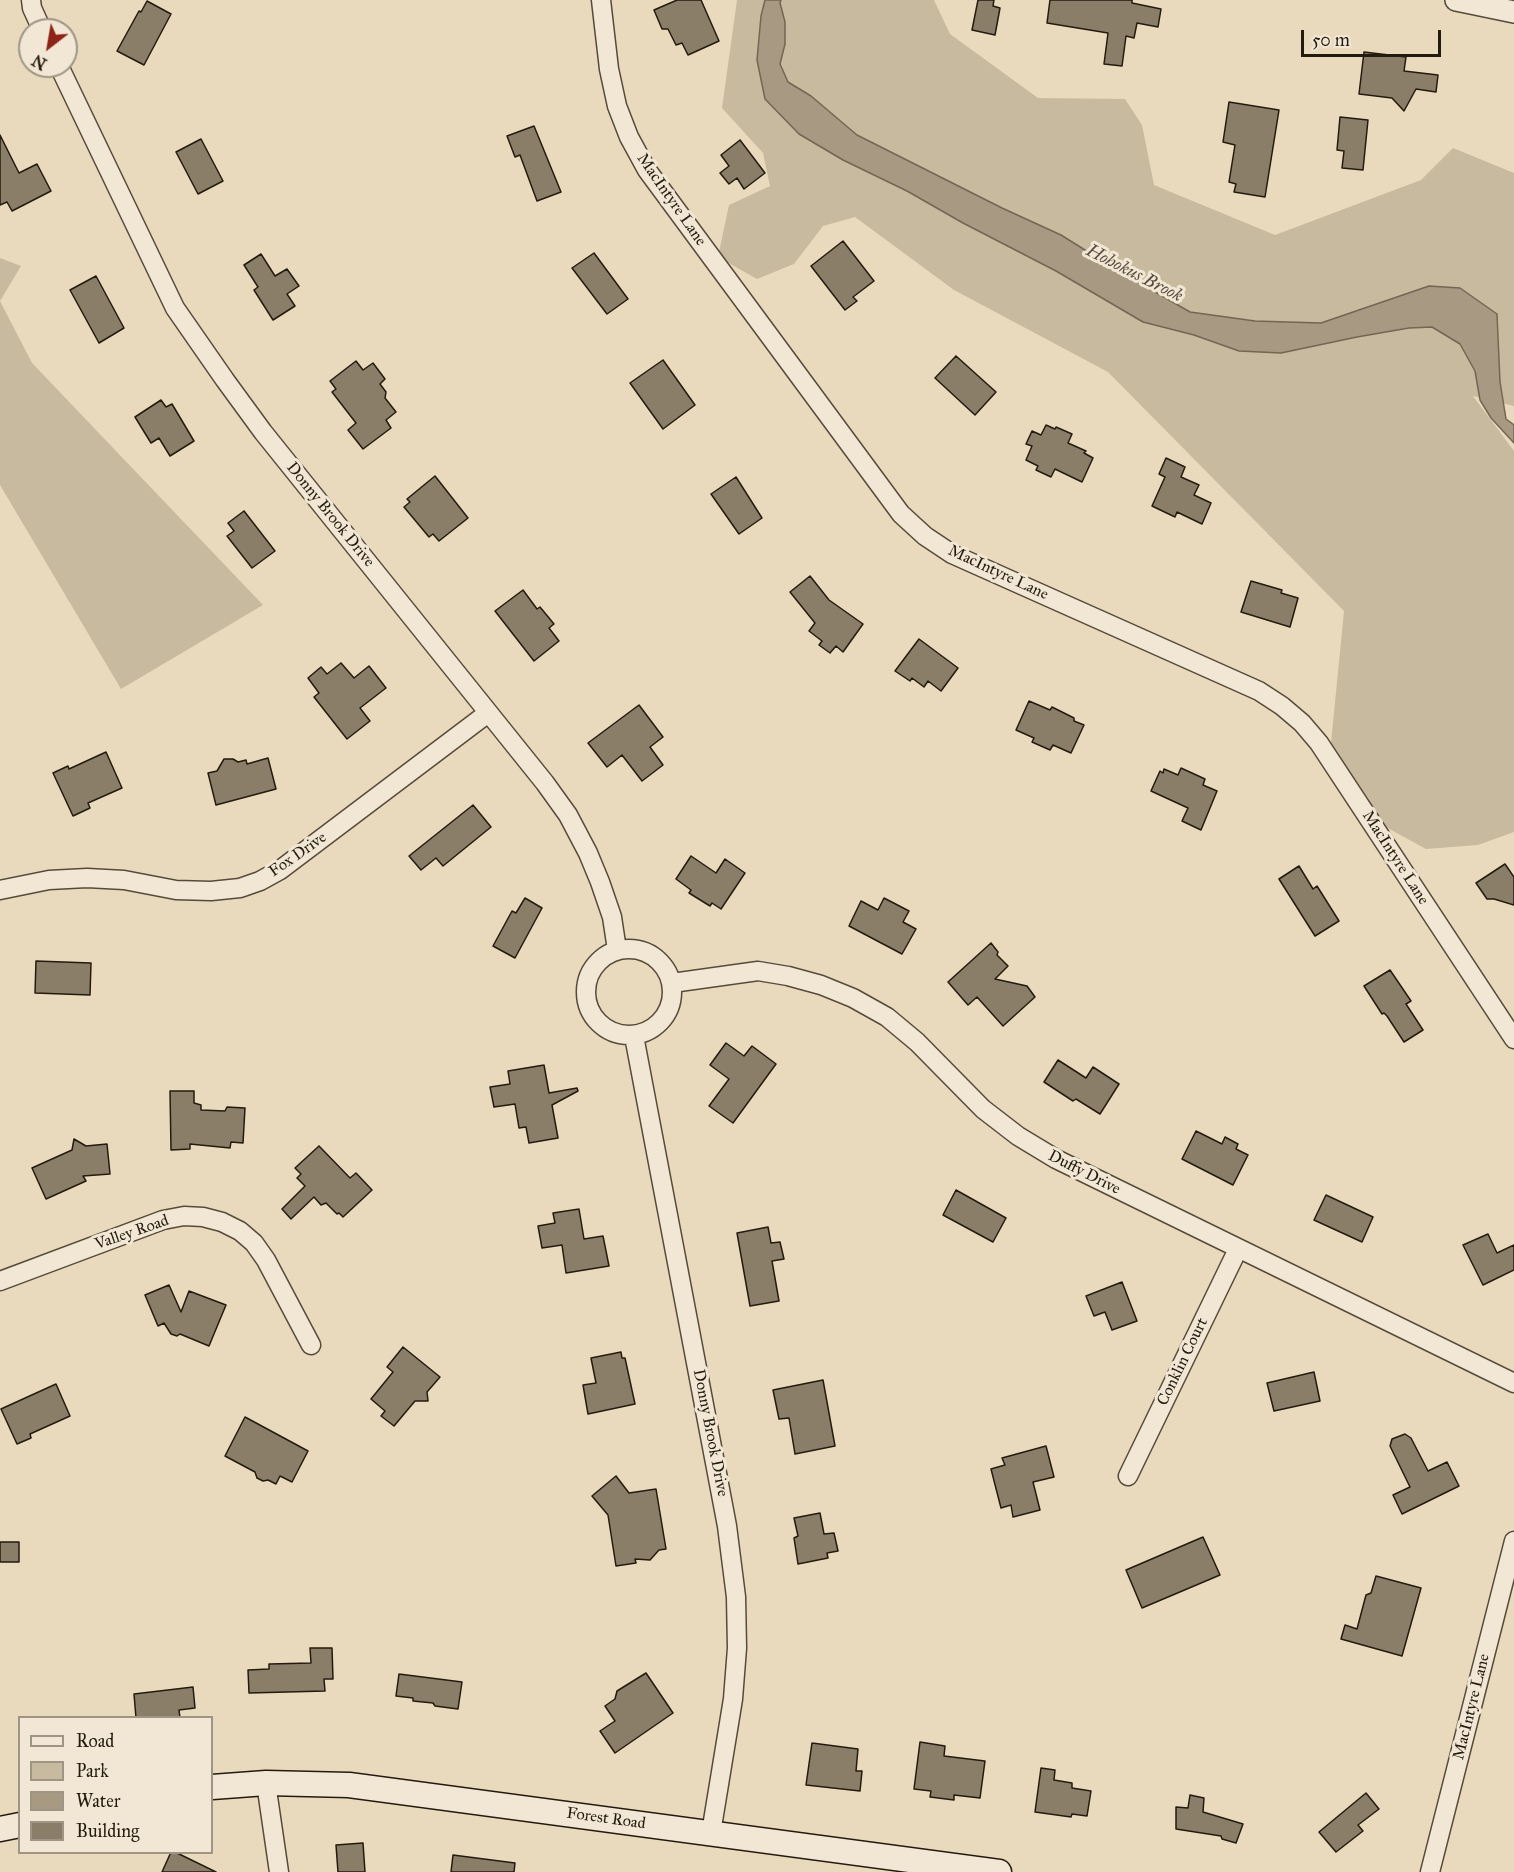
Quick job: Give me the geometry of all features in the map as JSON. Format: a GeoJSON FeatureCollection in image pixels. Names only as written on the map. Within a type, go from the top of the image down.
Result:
{"type":"FeatureCollection","features":[{"type":"Feature","properties":{"kind":"main road","name":"Forest Road"},"geometry":{"type":"LineString","coordinates":[[213,1787],[266,1783],[349,1785],[999,1872]]}},
{"type":"Feature","properties":{"kind":"main road"},"geometry":{"type":"LineString","coordinates":[[0,1829],[18,1825]]}},
{"type":"Feature","properties":{"kind":"street"},"geometry":{"type":"LineString","coordinates":[[31,0],[37,18]]}},
{"type":"Feature","properties":{"kind":"street","name":"MacIntyre Lane"},"geometry":{"type":"LineString","coordinates":[[601,0],[609,69],[617,106],[629,137],[647,170],[901,514],[925,536],[952,554],[1259,691],[1295,717],[1319,743],[1514,1039]]}},
{"type":"Feature","properties":{"kind":"street"},"geometry":{"type":"LineString","coordinates":[[1456,0],[1501,6]]}},
{"type":"Feature","properties":{"kind":"street","name":"Donny Brook Drive"},"geometry":{"type":"LineString","coordinates":[[65,78],[176,308],[225,380],[263,432],[545,783],[568,815],[600,882],[612,917],[617,950]]}},
{"type":"Feature","properties":{"kind":"street","name":"Fox Drive"},"geometry":{"type":"LineString","coordinates":[[0,890],[49,880],[87,878],[124,880],[176,890],[211,891],[240,888],[261,881],[280,870],[488,713]]}},
{"type":"Feature","properties":{"kind":"street"},"geometry":{"type":"LineString","coordinates":[[631,949],[651,955],[667,970],[672,983],[673,998],[669,1012],[660,1024],[648,1032],[634,1036],[620,1035],[606,1030],[596,1020],[587,1001],[587,980],[594,967],[604,957],[617,950],[631,949]]}},
{"type":"Feature","properties":{"kind":"street","name":"Duffy Drive"},"geometry":{"type":"LineString","coordinates":[[672,983],[758,971],[821,985],[853,998],[886,1017],[917,1042],[983,1109],[1018,1136],[1056,1160],[1514,1383]]}},
{"type":"Feature","properties":{"kind":"street","name":"Donny Brook Drive"},"geometry":{"type":"LineString","coordinates":[[634,1036],[728,1526],[736,1597],[737,1648],[733,1700],[711,1833]]}},
{"type":"Feature","properties":{"kind":"street","name":"Valley Road"},"geometry":{"type":"LineString","coordinates":[[0,1281],[163,1221],[184,1216],[203,1217],[222,1222],[240,1231],[254,1243],[266,1260],[311,1345]]}},
{"type":"Feature","properties":{"kind":"street","name":"Conklin Court"},"geometry":{"type":"LineString","coordinates":[[1128,1476],[1238,1249]]}},
{"type":"Feature","properties":{"kind":"street","name":"MacIntyre Lane"},"geometry":{"type":"LineString","coordinates":[[1430,1872],[1514,1541]]}},
{"type":"Feature","properties":{"kind":"street"},"geometry":{"type":"LineString","coordinates":[[266,1783],[279,1872]]}},
{"type":"Feature","properties":{"kind":"green space"},"geometry":{"type":"Polygon","coordinates":[[[737,0],[934,0],[950,34],[1038,98],[1125,99],[1142,125],[1154,185],[1275,235],[1421,180],[1453,148],[1514,173],[1514,406],[1473,396],[1514,451],[1514,832],[1478,845],[1426,849],[1384,826],[1355,785],[1331,743],[1344,611],[1108,372],[954,290],[855,217],[823,226],[794,264],[757,279],[718,257],[729,205],[770,186],[763,153],[722,108],[737,0]]]}},
{"type":"Feature","properties":{"kind":"green space"},"geometry":{"type":"Polygon","coordinates":[[[0,258],[21,266],[0,301],[0,258]]]}},
{"type":"Feature","properties":{"kind":"green space"},"geometry":{"type":"Polygon","coordinates":[[[0,301],[32,363],[263,605],[121,689],[0,485],[0,301]]]}},
{"type":"Feature","properties":{"kind":"water"},"geometry":{"type":"Polygon","coordinates":[[[765,0],[781,0],[785,22],[785,44],[780,64],[788,82],[811,96],[857,135],[1061,235],[1190,312],[1255,321],[1321,323],[1429,286],[1460,288],[1497,314],[1500,382],[1506,419],[1514,425],[1514,443],[1491,418],[1480,400],[1475,371],[1460,344],[1432,327],[1409,328],[1281,353],[1239,351],[1194,335],[1143,322],[1056,271],[907,191],[843,160],[799,134],[765,99],[757,60],[761,16],[765,0]]]}},
{"type":"Feature","properties":{"kind":"building"},"geometry":{"type":"Polygon","coordinates":[[[677,0],[701,0],[719,41],[688,55],[682,43],[676,45],[668,29],[662,29],[654,10],[677,0]]]}},
{"type":"Feature","properties":{"kind":"building"},"geometry":{"type":"Polygon","coordinates":[[[978,0],[994,0],[993,6],[1000,8],[995,35],[972,30],[978,0]]]}},
{"type":"Feature","properties":{"kind":"building"},"geometry":{"type":"Polygon","coordinates":[[[1050,0],[1132,0],[1132,3],[1161,9],[1158,27],[1137,23],[1134,38],[1126,36],[1122,66],[1104,64],[1108,33],[1047,23],[1050,0]]]}},
{"type":"Feature","properties":{"kind":"building"},"geometry":{"type":"Polygon","coordinates":[[[147,1],[171,14],[144,65],[117,51],[147,1]]]}},
{"type":"Feature","properties":{"kind":"building"},"geometry":{"type":"Polygon","coordinates":[[[1364,52],[1406,57],[1404,71],[1438,75],[1436,92],[1416,89],[1404,111],[1392,98],[1359,94],[1364,52]]]}},
{"type":"Feature","properties":{"kind":"building"},"geometry":{"type":"Polygon","coordinates":[[[1229,102],[1279,110],[1265,197],[1234,192],[1236,184],[1229,182],[1235,145],[1223,142],[1229,102]]]}},
{"type":"Feature","properties":{"kind":"building"},"geometry":{"type":"Polygon","coordinates":[[[1340,117],[1368,120],[1363,170],[1342,168],[1344,151],[1337,150],[1340,117]]]}},
{"type":"Feature","properties":{"kind":"building"},"geometry":{"type":"Polygon","coordinates":[[[534,126],[561,192],[537,201],[520,155],[515,157],[507,136],[534,126]]]}},
{"type":"Feature","properties":{"kind":"building"},"geometry":{"type":"Polygon","coordinates":[[[0,135],[19,173],[37,164],[51,191],[12,211],[7,202],[0,205],[0,135]]]}},
{"type":"Feature","properties":{"kind":"building"},"geometry":{"type":"Polygon","coordinates":[[[201,139],[223,181],[198,194],[176,152],[201,139]]]}},
{"type":"Feature","properties":{"kind":"building"},"geometry":{"type":"Polygon","coordinates":[[[740,140],[765,173],[744,189],[737,178],[729,184],[720,173],[729,166],[721,155],[740,140]]]}},
{"type":"Feature","properties":{"kind":"building"},"geometry":{"type":"Polygon","coordinates":[[[843,241],[874,281],[853,297],[857,301],[845,310],[811,266],[843,241]]]}},
{"type":"Feature","properties":{"kind":"building"},"geometry":{"type":"Polygon","coordinates":[[[594,253],[628,299],[607,314],[572,268],[594,253]]]}},
{"type":"Feature","properties":{"kind":"building"},"geometry":{"type":"Polygon","coordinates":[[[261,254],[275,276],[287,269],[299,286],[287,294],[295,306],[273,320],[254,290],[258,287],[244,265],[261,254]]]}},
{"type":"Feature","properties":{"kind":"building"},"geometry":{"type":"Polygon","coordinates":[[[96,276],[124,328],[99,343],[70,290],[96,276]]]}},
{"type":"Feature","properties":{"kind":"building"},"geometry":{"type":"Polygon","coordinates":[[[956,356],[996,392],[975,415],[935,378],[956,356]]]}},
{"type":"Feature","properties":{"kind":"building"},"geometry":{"type":"Polygon","coordinates":[[[663,360],[695,405],[663,429],[630,383],[663,360]]]}},
{"type":"Feature","properties":{"kind":"building"},"geometry":{"type":"Polygon","coordinates":[[[356,361],[363,370],[373,363],[385,379],[380,384],[386,392],[385,398],[396,412],[386,420],[391,428],[363,449],[348,430],[356,423],[332,392],[336,389],[330,381],[356,361]]]}},
{"type":"Feature","properties":{"kind":"building"},"geometry":{"type":"Polygon","coordinates":[[[161,400],[166,407],[172,404],[194,441],[170,456],[159,438],[151,443],[135,417],[161,400]]]}},
{"type":"Feature","properties":{"kind":"building"},"geometry":{"type":"Polygon","coordinates":[[[1046,425],[1072,434],[1068,443],[1086,451],[1084,453],[1093,458],[1082,482],[1055,469],[1051,477],[1036,470],[1038,466],[1026,460],[1032,446],[1026,444],[1032,431],[1041,435],[1046,425]]]}},
{"type":"Feature","properties":{"kind":"building"},"geometry":{"type":"Polygon","coordinates":[[[1166,458],[1185,467],[1181,477],[1199,485],[1194,495],[1211,503],[1202,524],[1177,512],[1175,517],[1152,506],[1165,477],[1159,474],[1166,458]]]}},
{"type":"Feature","properties":{"kind":"building"},"geometry":{"type":"Polygon","coordinates":[[[435,476],[468,518],[439,541],[433,534],[429,537],[404,507],[410,502],[407,499],[435,476]]]}},
{"type":"Feature","properties":{"kind":"building"},"geometry":{"type":"Polygon","coordinates":[[[736,477],[762,518],[739,534],[711,494],[736,477]]]}},
{"type":"Feature","properties":{"kind":"building"},"geometry":{"type":"Polygon","coordinates":[[[244,511],[275,551],[252,568],[227,536],[234,531],[228,523],[244,511]]]}},
{"type":"Feature","properties":{"kind":"building"},"geometry":{"type":"Polygon","coordinates":[[[810,576],[829,600],[863,624],[843,652],[836,646],[830,653],[819,645],[822,641],[809,631],[815,623],[790,592],[810,576]]]}},
{"type":"Feature","properties":{"kind":"building"},"geometry":{"type":"Polygon","coordinates":[[[1251,581],[1282,590],[1281,593],[1298,598],[1290,627],[1241,612],[1251,581]]]}},
{"type":"Feature","properties":{"kind":"building"},"geometry":{"type":"Polygon","coordinates":[[[523,590],[537,609],[540,607],[554,624],[549,628],[559,641],[534,661],[495,611],[523,590]]]}},
{"type":"Feature","properties":{"kind":"building"},"geometry":{"type":"Polygon","coordinates":[[[919,639],[958,668],[941,691],[928,681],[924,687],[912,678],[910,681],[895,671],[919,639]]]}},
{"type":"Feature","properties":{"kind":"building"},"geometry":{"type":"Polygon","coordinates":[[[341,663],[354,678],[369,666],[386,688],[360,708],[370,721],[347,739],[314,697],[319,693],[308,678],[321,667],[327,674],[341,663]]]}},
{"type":"Feature","properties":{"kind":"building"},"geometry":{"type":"Polygon","coordinates":[[[1029,701],[1050,710],[1052,707],[1084,725],[1071,753],[1053,745],[1050,750],[1032,742],[1034,738],[1016,730],[1029,701]]]}},
{"type":"Feature","properties":{"kind":"building"},"geometry":{"type":"Polygon","coordinates":[[[639,705],[663,737],[650,747],[663,765],[642,781],[622,755],[607,767],[588,743],[639,705]]]}},
{"type":"Feature","properties":{"kind":"building"},"geometry":{"type":"Polygon","coordinates":[[[106,752],[122,788],[88,803],[90,808],[73,816],[53,773],[68,766],[69,769],[106,752]]]}},
{"type":"Feature","properties":{"kind":"building"},"geometry":{"type":"Polygon","coordinates":[[[268,758],[276,789],[216,805],[208,773],[217,771],[224,759],[233,759],[238,762],[246,760],[247,764],[268,758]]]}},
{"type":"Feature","properties":{"kind":"building"},"geometry":{"type":"Polygon","coordinates":[[[1181,768],[1205,779],[1203,785],[1217,791],[1201,830],[1182,821],[1188,808],[1151,791],[1160,771],[1163,773],[1164,769],[1178,775],[1181,768]]]}},
{"type":"Feature","properties":{"kind":"building"},"geometry":{"type":"Polygon","coordinates":[[[473,805],[491,827],[443,866],[436,858],[421,870],[409,856],[473,805]]]}},
{"type":"Feature","properties":{"kind":"building"},"geometry":{"type":"Polygon","coordinates":[[[691,856],[716,873],[725,859],[745,873],[721,909],[712,903],[710,906],[689,893],[691,890],[676,879],[691,856]]]}},
{"type":"Feature","properties":{"kind":"building"},"geometry":{"type":"Polygon","coordinates":[[[1505,864],[1514,877],[1514,905],[1487,899],[1476,883],[1505,864]]]}},
{"type":"Feature","properties":{"kind":"building"},"geometry":{"type":"Polygon","coordinates":[[[1299,866],[1313,889],[1317,886],[1339,921],[1315,936],[1279,879],[1299,866]]]}},
{"type":"Feature","properties":{"kind":"building"},"geometry":{"type":"Polygon","coordinates":[[[525,898],[542,908],[515,958],[493,946],[512,911],[516,913],[525,898]]]}},
{"type":"Feature","properties":{"kind":"building"},"geometry":{"type":"Polygon","coordinates":[[[884,898],[909,911],[903,922],[916,929],[902,954],[849,926],[861,901],[878,910],[884,898]]]}},
{"type":"Feature","properties":{"kind":"building"},"geometry":{"type":"Polygon","coordinates":[[[991,943],[998,952],[997,955],[1008,966],[995,979],[1027,986],[1035,997],[1003,1026],[977,997],[968,1005],[948,982],[991,943]]]}},
{"type":"Feature","properties":{"kind":"building"},"geometry":{"type":"Polygon","coordinates":[[[36,961],[91,963],[90,995],[35,993],[36,961]]]}},
{"type":"Feature","properties":{"kind":"building"},"geometry":{"type":"Polygon","coordinates":[[[1390,970],[1411,1001],[1406,1004],[1423,1030],[1404,1042],[1364,986],[1390,970]]]}},
{"type":"Feature","properties":{"kind":"building"},"geometry":{"type":"Polygon","coordinates":[[[726,1043],[744,1056],[752,1046],[776,1064],[733,1123],[709,1106],[729,1079],[710,1065],[726,1043]]]}},
{"type":"Feature","properties":{"kind":"building"},"geometry":{"type":"Polygon","coordinates":[[[1058,1060],[1086,1078],[1093,1067],[1119,1084],[1100,1114],[1076,1099],[1073,1101],[1044,1082],[1058,1060]]]}},
{"type":"Feature","properties":{"kind":"building"},"geometry":{"type":"Polygon","coordinates":[[[544,1065],[549,1093],[577,1088],[578,1091],[552,1105],[558,1138],[529,1143],[526,1127],[519,1128],[515,1104],[494,1107],[490,1087],[510,1084],[508,1071],[544,1065]]]}},
{"type":"Feature","properties":{"kind":"building"},"geometry":{"type":"Polygon","coordinates":[[[170,1091],[194,1091],[194,1103],[201,1105],[201,1110],[225,1111],[227,1107],[245,1108],[243,1143],[231,1142],[230,1148],[190,1144],[190,1149],[171,1150],[170,1091]]]}},
{"type":"Feature","properties":{"kind":"building"},"geometry":{"type":"Polygon","coordinates":[[[1196,1131],[1222,1144],[1225,1137],[1238,1144],[1236,1149],[1248,1155],[1233,1185],[1182,1159],[1196,1131]]]}},
{"type":"Feature","properties":{"kind":"building"},"geometry":{"type":"Polygon","coordinates":[[[74,1139],[86,1146],[107,1144],[110,1174],[83,1176],[86,1181],[46,1199],[32,1168],[72,1150],[74,1139]]]}},
{"type":"Feature","properties":{"kind":"building"},"geometry":{"type":"Polygon","coordinates":[[[319,1146],[350,1178],[356,1173],[372,1190],[343,1217],[326,1203],[321,1205],[314,1197],[291,1219],[282,1209],[305,1186],[297,1178],[301,1174],[295,1168],[319,1146]]]}},
{"type":"Feature","properties":{"kind":"building"},"geometry":{"type":"Polygon","coordinates":[[[956,1190],[1006,1218],[993,1242],[943,1215],[956,1190]]]}},
{"type":"Feature","properties":{"kind":"building"},"geometry":{"type":"Polygon","coordinates":[[[1326,1195],[1373,1217],[1362,1242],[1314,1220],[1326,1195]]]}},
{"type":"Feature","properties":{"kind":"building"},"geometry":{"type":"Polygon","coordinates":[[[579,1209],[584,1239],[603,1236],[609,1266],[566,1273],[562,1245],[542,1248],[538,1226],[555,1223],[553,1213],[579,1209]]]}},
{"type":"Feature","properties":{"kind":"building"},"geometry":{"type":"Polygon","coordinates":[[[768,1227],[771,1243],[780,1242],[784,1259],[772,1261],[779,1301],[750,1306],[737,1233],[768,1227]]]}},
{"type":"Feature","properties":{"kind":"building"},"geometry":{"type":"Polygon","coordinates":[[[1488,1234],[1497,1253],[1514,1245],[1514,1270],[1483,1285],[1463,1245],[1488,1234]]]}},
{"type":"Feature","properties":{"kind":"building"},"geometry":{"type":"Polygon","coordinates":[[[1122,1282],[1137,1321],[1112,1330],[1105,1312],[1094,1316],[1086,1296],[1122,1282]]]}},
{"type":"Feature","properties":{"kind":"building"},"geometry":{"type":"Polygon","coordinates":[[[169,1285],[181,1312],[189,1291],[226,1305],[209,1346],[180,1334],[177,1336],[171,1334],[164,1323],[158,1326],[145,1295],[169,1285]]]}},
{"type":"Feature","properties":{"kind":"building"},"geometry":{"type":"Polygon","coordinates":[[[403,1347],[440,1377],[427,1392],[428,1401],[415,1401],[394,1426],[381,1416],[385,1411],[371,1399],[393,1372],[387,1367],[403,1347]]]}},
{"type":"Feature","properties":{"kind":"building"},"geometry":{"type":"Polygon","coordinates":[[[621,1352],[622,1358],[625,1358],[635,1404],[588,1414],[583,1385],[596,1383],[591,1358],[621,1352]]]}},
{"type":"Feature","properties":{"kind":"building"},"geometry":{"type":"Polygon","coordinates":[[[1314,1372],[1320,1401],[1274,1411],[1267,1383],[1314,1372]]]}},
{"type":"Feature","properties":{"kind":"building"},"geometry":{"type":"Polygon","coordinates":[[[823,1380],[835,1446],[795,1454],[789,1418],[779,1419],[773,1390],[823,1380]]]}},
{"type":"Feature","properties":{"kind":"building"},"geometry":{"type":"Polygon","coordinates":[[[56,1384],[70,1416],[30,1434],[31,1438],[17,1444],[1,1409],[56,1384]]]}},
{"type":"Feature","properties":{"kind":"building"},"geometry":{"type":"Polygon","coordinates":[[[245,1417],[308,1451],[292,1482],[280,1476],[276,1484],[268,1480],[263,1481],[257,1478],[255,1472],[225,1456],[245,1417]]]}},
{"type":"Feature","properties":{"kind":"building"},"geometry":{"type":"Polygon","coordinates":[[[1405,1434],[1411,1438],[1428,1471],[1447,1462],[1459,1486],[1402,1514],[1393,1495],[1410,1487],[1390,1446],[1392,1439],[1405,1434]]]}},
{"type":"Feature","properties":{"kind":"building"},"geometry":{"type":"Polygon","coordinates":[[[1046,1446],[1054,1477],[1033,1482],[1040,1510],[1013,1517],[1011,1505],[1001,1508],[991,1469],[1005,1465],[1002,1458],[1046,1446]]]}},
{"type":"Feature","properties":{"kind":"building"},"geometry":{"type":"Polygon","coordinates":[[[616,1476],[629,1493],[656,1489],[666,1549],[659,1550],[650,1560],[635,1559],[636,1563],[616,1566],[608,1515],[592,1496],[616,1476]]]}},
{"type":"Feature","properties":{"kind":"building"},"geometry":{"type":"Polygon","coordinates":[[[820,1513],[824,1534],[834,1533],[838,1551],[827,1553],[828,1558],[798,1564],[794,1538],[798,1536],[794,1518],[820,1513]]]}},
{"type":"Feature","properties":{"kind":"building"},"geometry":{"type":"Polygon","coordinates":[[[1203,1537],[1220,1575],[1142,1608],[1126,1570],[1203,1537]]]}},
{"type":"Feature","properties":{"kind":"building"},"geometry":{"type":"Polygon","coordinates":[[[0,1542],[19,1542],[19,1562],[0,1562],[0,1542]]]}},
{"type":"Feature","properties":{"kind":"building"},"geometry":{"type":"Polygon","coordinates":[[[1376,1576],[1421,1588],[1402,1656],[1341,1639],[1345,1625],[1357,1629],[1366,1595],[1371,1593],[1376,1576]]]}},
{"type":"Feature","properties":{"kind":"building"},"geometry":{"type":"Polygon","coordinates":[[[310,1648],[332,1648],[333,1679],[324,1679],[325,1691],[249,1693],[248,1670],[269,1669],[269,1664],[311,1663],[310,1648]]]}},
{"type":"Feature","properties":{"kind":"building"},"geometry":{"type":"Polygon","coordinates":[[[646,1673],[673,1713],[615,1753],[600,1731],[615,1721],[605,1706],[615,1699],[617,1691],[646,1673]]]}},
{"type":"Feature","properties":{"kind":"building"},"geometry":{"type":"Polygon","coordinates":[[[399,1674],[462,1682],[458,1709],[396,1696],[399,1674]]]}},
{"type":"Feature","properties":{"kind":"building"},"geometry":{"type":"Polygon","coordinates":[[[193,1687],[195,1708],[179,1710],[180,1716],[136,1716],[134,1694],[193,1687]]]}},
{"type":"Feature","properties":{"kind":"building"},"geometry":{"type":"Polygon","coordinates":[[[920,1742],[945,1746],[944,1756],[985,1761],[980,1798],[954,1795],[954,1800],[930,1797],[931,1791],[914,1789],[920,1742]]]}},
{"type":"Feature","properties":{"kind":"building"},"geometry":{"type":"Polygon","coordinates":[[[812,1743],[858,1749],[856,1771],[862,1771],[860,1791],[806,1785],[812,1743]]]}},
{"type":"Feature","properties":{"kind":"building"},"geometry":{"type":"Polygon","coordinates":[[[1041,1768],[1055,1770],[1054,1780],[1072,1783],[1072,1788],[1091,1791],[1087,1816],[1072,1814],[1071,1817],[1035,1812],[1041,1768]]]}},
{"type":"Feature","properties":{"kind":"building"},"geometry":{"type":"Polygon","coordinates":[[[1366,1793],[1379,1809],[1358,1825],[1363,1831],[1336,1852],[1319,1832],[1366,1793]]]}},
{"type":"Feature","properties":{"kind":"building"},"geometry":{"type":"Polygon","coordinates":[[[1190,1795],[1204,1798],[1203,1812],[1243,1824],[1236,1843],[1222,1839],[1221,1836],[1176,1829],[1176,1807],[1188,1808],[1190,1795]]]}},
{"type":"Feature","properties":{"kind":"building"},"geometry":{"type":"Polygon","coordinates":[[[363,1843],[365,1872],[338,1872],[336,1845],[363,1843]]]}},
{"type":"Feature","properties":{"kind":"building"},"geometry":{"type":"Polygon","coordinates":[[[170,1854],[179,1854],[216,1872],[162,1872],[170,1854]]]}},
{"type":"Feature","properties":{"kind":"building"},"geometry":{"type":"Polygon","coordinates":[[[453,1855],[515,1863],[514,1872],[451,1872],[453,1855]]]}},
{"type":"Feature","properties":{"kind":"water label","name":"Hohokus Brook"},"geometry":{"type":"Point","coordinates":[1134,274]}}]}
